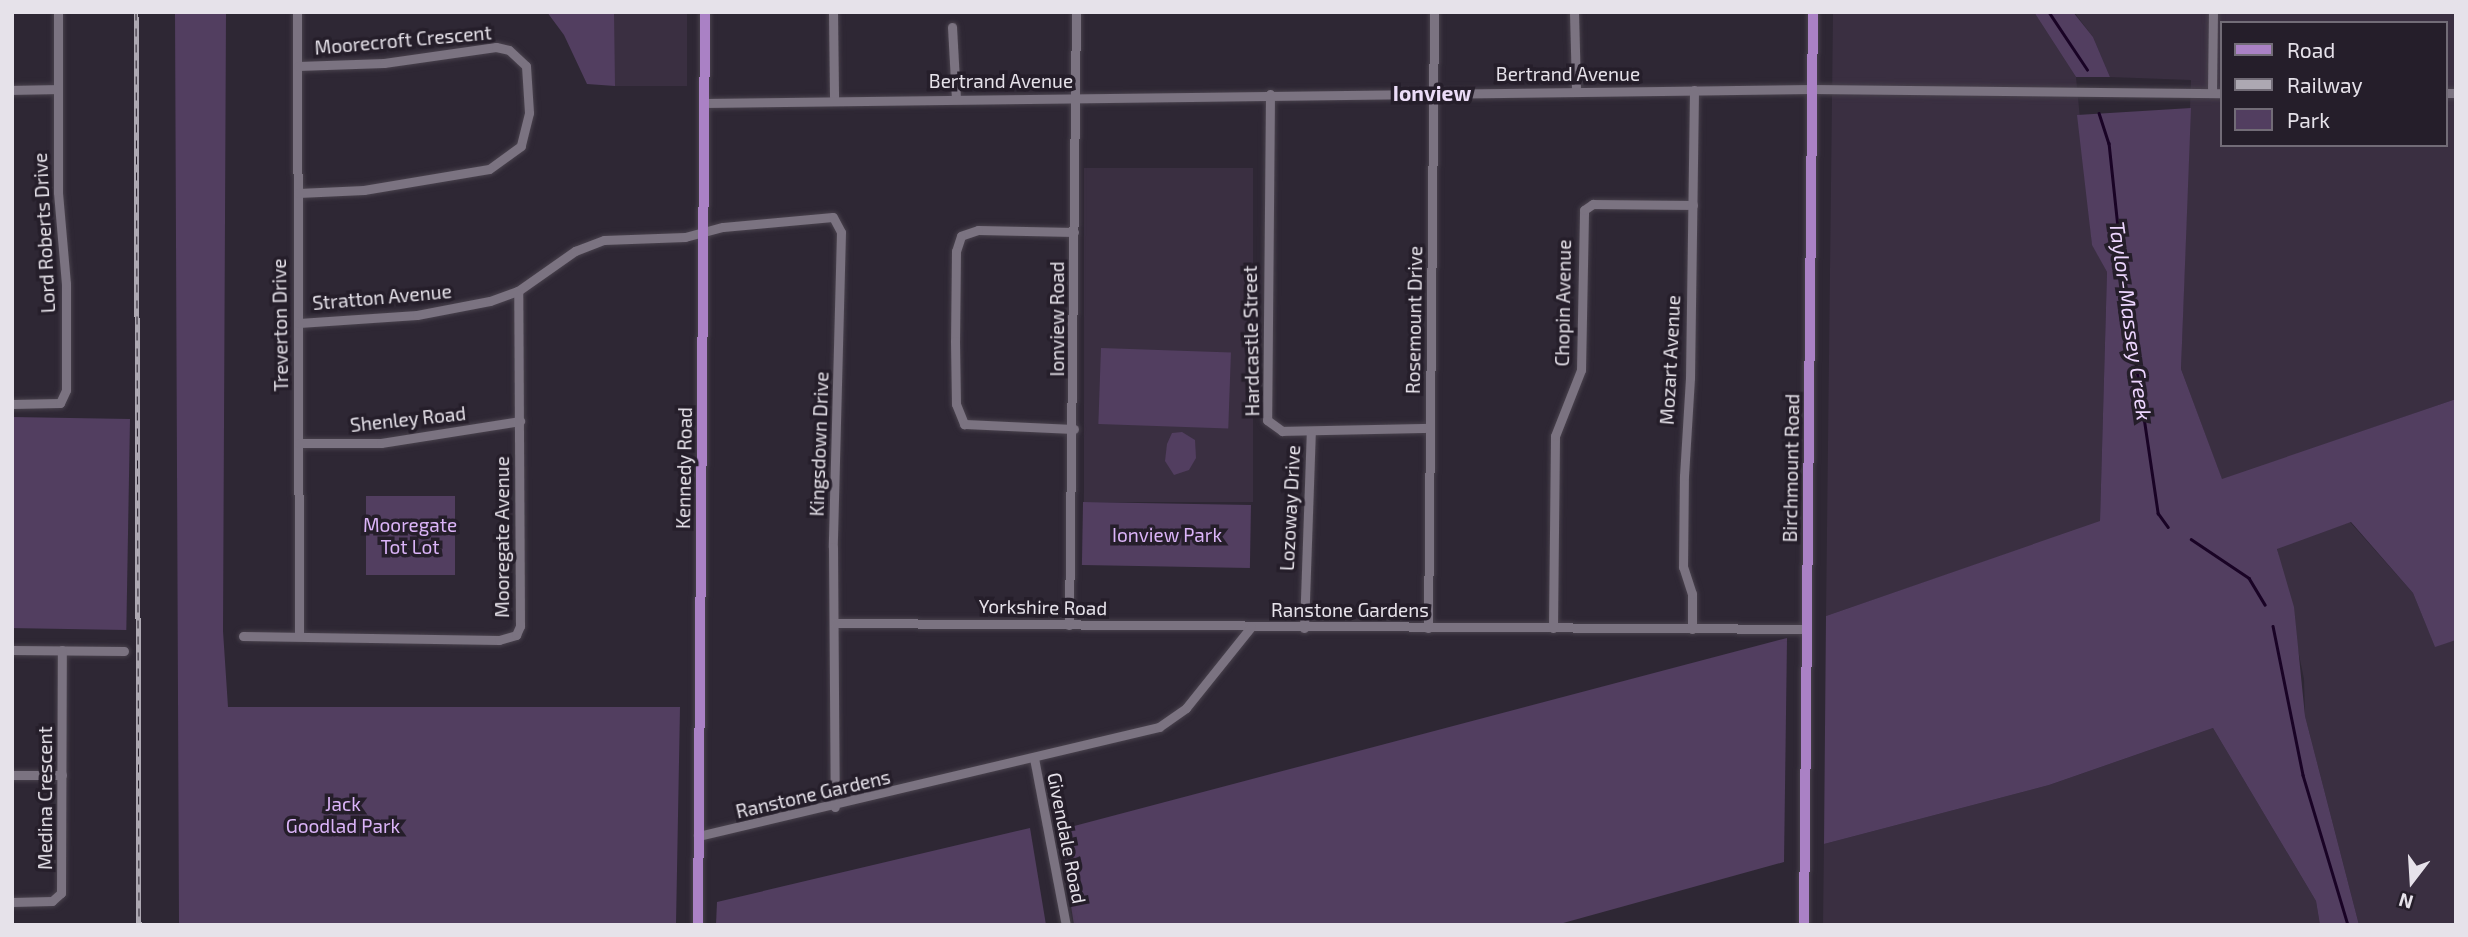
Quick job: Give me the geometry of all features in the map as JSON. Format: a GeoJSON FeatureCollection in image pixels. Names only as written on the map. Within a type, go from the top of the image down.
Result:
{"type":"FeatureCollection","features":[{"type":"Feature","properties":{"kind":"main road","name":"Kennedy Road"},"geometry":{"type":"LineString","coordinates":[[698,925],[705,12]]}},
{"type":"Feature","properties":{"kind":"main road","name":"Birchmount Road"},"geometry":{"type":"LineString","coordinates":[[1804,925],[1813,12]]}},
{"type":"Feature","properties":{"kind":"street","name":"Lord Roberts Drive"},"geometry":{"type":"LineString","coordinates":[[12,404],[60,403],[66,390],[57,89],[58,12]]}},
{"type":"Feature","properties":{"kind":"street","name":"Treverton Drive"},"geometry":{"type":"LineString","coordinates":[[298,12],[299,636]]}},
{"type":"Feature","properties":{"kind":"street"},"geometry":{"type":"LineString","coordinates":[[833,12],[834,100]]}},
{"type":"Feature","properties":{"kind":"street","name":"Ionview Road"},"geometry":{"type":"LineString","coordinates":[[1069,625],[1074,429],[1076,12]]}},
{"type":"Feature","properties":{"kind":"street","name":"Rosemount Drive"},"geometry":{"type":"LineString","coordinates":[[1428,628],[1434,12]]}},
{"type":"Feature","properties":{"kind":"street"},"geometry":{"type":"LineString","coordinates":[[1574,12],[1576,91]]}},
{"type":"Feature","properties":{"kind":"street"},"geometry":{"type":"LineString","coordinates":[[2213,12],[2217,92]]}},
{"type":"Feature","properties":{"kind":"street"},"geometry":{"type":"LineString","coordinates":[[952,27],[956,98]]}},
{"type":"Feature","properties":{"kind":"street","name":"Moorecroft Crescent"},"geometry":{"type":"LineString","coordinates":[[298,66],[384,63],[496,47],[509,50],[526,66],[530,113],[521,146],[489,169],[364,190],[298,193]]}},
{"type":"Feature","properties":{"kind":"street"},"geometry":{"type":"LineString","coordinates":[[12,90],[57,89]]}},
{"type":"Feature","properties":{"kind":"street","name":"Bertrand Avenue"},"geometry":{"type":"LineString","coordinates":[[704,103],[1812,89],[2217,92]]}},
{"type":"Feature","properties":{"kind":"street","name":"Mozart Avenue"},"geometry":{"type":"LineString","coordinates":[[1692,629],[1692,594],[1684,567],[1684,476],[1690,378],[1694,90]]}},
{"type":"Feature","properties":{"kind":"street","name":"Hardcastle Street"},"geometry":{"type":"LineString","coordinates":[[1270,94],[1267,420],[1276,429],[1311,431],[1430,428]]}},
{"type":"Feature","properties":{"kind":"street","name":"Chopin Avenue"},"geometry":{"type":"LineString","coordinates":[[1553,628],[1555,436],[1581,370],[1584,209],[1593,204],[1693,205]]}},
{"type":"Feature","properties":{"kind":"street","name":"Kingsdown Drive"},"geometry":{"type":"LineString","coordinates":[[703,233],[723,227],[793,223],[825,214],[839,224],[835,807]]}},
{"type":"Feature","properties":{"kind":"street"},"geometry":{"type":"LineString","coordinates":[[1074,232],[978,229],[961,236],[956,251],[955,341],[956,404],[964,424],[1074,429]]}},
{"type":"Feature","properties":{"kind":"street","name":"Stratton Avenue"},"geometry":{"type":"LineString","coordinates":[[299,323],[417,315],[490,301],[518,291],[591,243],[703,233]]}},
{"type":"Feature","properties":{"kind":"street","name":"Mooregate Avenue"},"geometry":{"type":"LineString","coordinates":[[243,636],[499,640],[516,635],[520,626],[518,291]]}},
{"type":"Feature","properties":{"kind":"street","name":"Shenley Road"},"geometry":{"type":"LineString","coordinates":[[299,443],[381,443],[520,421]]}},
{"type":"Feature","properties":{"kind":"street","name":"Lozoway Drive"},"geometry":{"type":"LineString","coordinates":[[1304,628],[1311,431]]}},
{"type":"Feature","properties":{"kind":"street","name":"Yorkshire Road"},"geometry":{"type":"LineString","coordinates":[[835,623],[1251,628]]}},
{"type":"Feature","properties":{"kind":"street","name":"Ranstone Gardens"},"geometry":{"type":"LineString","coordinates":[[698,836],[835,807],[1138,734],[1172,720],[1251,628],[1807,629]]}},
{"type":"Feature","properties":{"kind":"street"},"geometry":{"type":"LineString","coordinates":[[12,650],[124,651]]}},
{"type":"Feature","properties":{"kind":"street","name":"Medina Crescent"},"geometry":{"type":"LineString","coordinates":[[12,902],[52,901],[61,893],[62,650]]}},
{"type":"Feature","properties":{"kind":"street","name":"Givendale Road"},"geometry":{"type":"LineString","coordinates":[[1034,758],[1066,925]]}},
{"type":"Feature","properties":{"kind":"street"},"geometry":{"type":"LineString","coordinates":[[12,775],[62,775]]}},
{"type":"Feature","properties":{"kind":"shaded area"},"geometry":{"type":"Polygon","coordinates":[[[614,12],[687,12],[687,86],[614,86],[614,12]]]}},
{"type":"Feature","properties":{"kind":"shaded area"},"geometry":{"type":"Polygon","coordinates":[[[1833,12],[2034,12],[2076,77],[2092,244],[2107,272],[2100,522],[1826,616],[1833,12]]]}},
{"type":"Feature","properties":{"kind":"shaded area"},"geometry":{"type":"Polygon","coordinates":[[[2074,12],[2456,12],[2456,399],[2222,480],[2181,369],[2191,80],[2110,77],[2093,37],[2074,12]]]}},
{"type":"Feature","properties":{"kind":"shaded area"},"geometry":{"type":"Polygon","coordinates":[[[1084,168],[1253,168],[1253,502],[1084,502],[1084,168]]]}},
{"type":"Feature","properties":{"kind":"shaded area"},"geometry":{"type":"Polygon","coordinates":[[[2350,522],[2413,593],[2435,646],[2456,640],[2456,925],[2359,925],[2305,716],[2304,679],[2277,548],[2350,522]]]}},
{"type":"Feature","properties":{"kind":"shaded area"},"geometry":{"type":"Polygon","coordinates":[[[2213,728],[2316,901],[2320,925],[1823,925],[1824,844],[2049,785],[2213,728]]]}},
{"type":"Feature","properties":{"kind":"green space","name":"Jack Goodlad Park"},"geometry":{"type":"Polygon","coordinates":[[[175,12],[226,12],[223,631],[228,707],[680,707],[676,925],[179,925],[175,12]]]}},
{"type":"Feature","properties":{"kind":"green space"},"geometry":{"type":"Polygon","coordinates":[[[547,12],[614,12],[615,86],[587,84],[564,35],[547,12]]]}},
{"type":"Feature","properties":{"kind":"green space"},"geometry":{"type":"Polygon","coordinates":[[[2034,12],[2073,12],[2093,37],[2110,77],[2076,77],[2034,12]]]}},
{"type":"Feature","properties":{"kind":"green space"},"geometry":{"type":"Polygon","coordinates":[[[2191,108],[2181,369],[2222,479],[2456,399],[2456,640],[2435,647],[2413,593],[2351,522],[2277,549],[2294,607],[2305,716],[2359,925],[2320,925],[2316,901],[2213,728],[2049,785],[1824,844],[1826,616],[2100,521],[2107,272],[2092,245],[2077,115],[2191,108]]]}},
{"type":"Feature","properties":{"kind":"green space"},"geometry":{"type":"Polygon","coordinates":[[[1101,348],[1231,353],[1228,428],[1098,424],[1101,348]]]}},
{"type":"Feature","properties":{"kind":"green space"},"geometry":{"type":"Polygon","coordinates":[[[12,417],[130,419],[126,630],[12,628],[12,417]]]}},
{"type":"Feature","properties":{"kind":"green space"},"geometry":{"type":"Polygon","coordinates":[[[1182,432],[1195,440],[1196,458],[1189,470],[1174,475],[1165,461],[1167,444],[1172,433],[1182,432]]]}},
{"type":"Feature","properties":{"kind":"green space","name":"Mooregate Tot Lot"},"geometry":{"type":"Polygon","coordinates":[[[366,496],[455,496],[455,575],[366,575],[366,496]]]}},
{"type":"Feature","properties":{"kind":"green space","name":"Ionview Park"},"geometry":{"type":"Polygon","coordinates":[[[1083,502],[1251,505],[1250,568],[1082,565],[1083,502]]]}},
{"type":"Feature","properties":{"kind":"green space"},"geometry":{"type":"Polygon","coordinates":[[[1787,638],[1784,862],[1556,925],[1074,925],[1059,830],[1787,638]]]}},
{"type":"Feature","properties":{"kind":"green space"},"geometry":{"type":"Polygon","coordinates":[[[1030,828],[1046,925],[716,925],[717,902],[1030,828]]]}},
{"type":"Feature","properties":{"kind":"waterway","name":"Taylor-Massey Creek"},"geometry":{"type":"LineString","coordinates":[[2049,12],[2087,69]]}},
{"type":"Feature","properties":{"kind":"waterway","name":"Taylor-Massey Creek"},"geometry":{"type":"LineString","coordinates":[[2099,113],[2109,143],[2123,275],[2158,513],[2168,527]]}},
{"type":"Feature","properties":{"kind":"waterway","name":"Taylor-Massey Creek"},"geometry":{"type":"LineString","coordinates":[[2191,539],[2249,578],[2265,605]]}},
{"type":"Feature","properties":{"kind":"waterway","name":"Taylor-Massey Creek"},"geometry":{"type":"LineString","coordinates":[[2273,626],[2303,775],[2348,925]]}},
{"type":"Feature","properties":{"kind":"railway"},"geometry":{"type":"LineString","coordinates":[[136,12],[139,925]]}},
{"type":"Feature","properties":{"kind":"district","name":"Ionview"},"geometry":{"type":"Point","coordinates":[1432,93]}}]}
